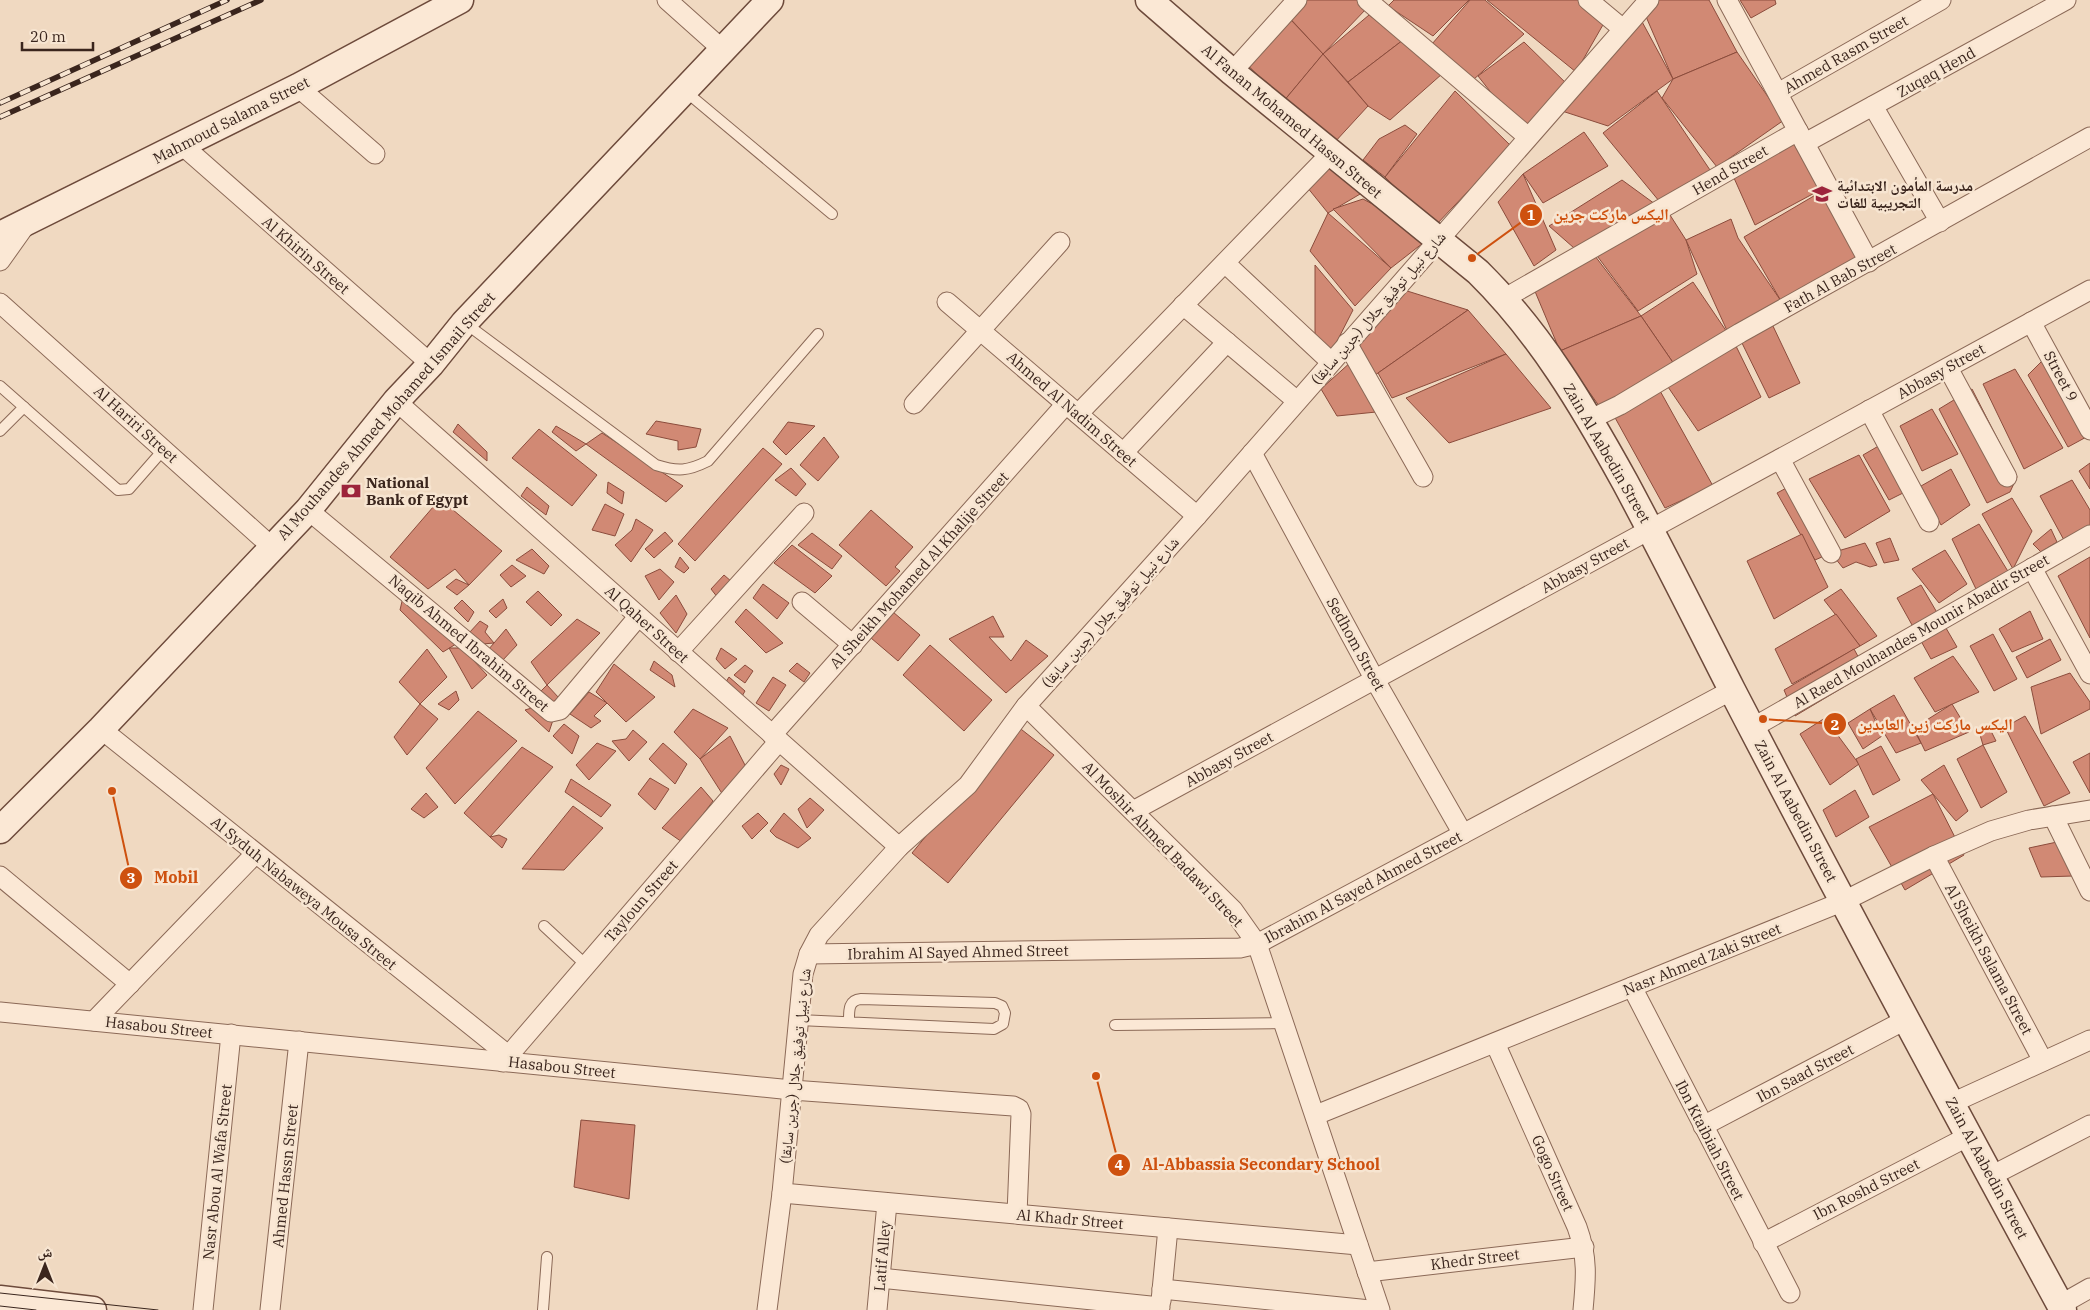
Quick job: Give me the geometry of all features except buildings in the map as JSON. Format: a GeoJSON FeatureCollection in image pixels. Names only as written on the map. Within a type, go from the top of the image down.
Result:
{"type":"FeatureCollection","features":[{"type":"Feature","properties":{"kind":"street","name":"Mahmoud Salama Street"},"geometry":{"type":"LineString","coordinates":[[0,235],[298,87],[460,0]]}},
{"type":"Feature","properties":{"kind":"street"},"geometry":{"type":"LineString","coordinates":[[667,0],[723,50]]}},
{"type":"Feature","properties":{"kind":"street","name":"Al Mouhandes Ahmed Mohamed Ismail Street"},"geometry":{"type":"LineString","coordinates":[[0,830],[101,729],[308,510],[396,401],[431,364],[464,323],[770,0]]}},
{"type":"Feature","properties":{"kind":"street","name":"Al Fanan Mohamed Hassn Street"},"geometry":{"type":"LineString","coordinates":[[1149,0],[1232,72],[1437,240]]}},
{"type":"Feature","properties":{"kind":"street"},"geometry":{"type":"LineString","coordinates":[[1232,72],[1297,0]]}},
{"type":"Feature","properties":{"kind":"street"},"geometry":{"type":"LineString","coordinates":[[1367,0],[1528,137]]}},
{"type":"Feature","properties":{"kind":"street"},"geometry":{"type":"LineString","coordinates":[[1588,0],[1623,29]]}},
{"type":"Feature","properties":{"kind":"street","name":"شارع نبيل توفيق جلال (جرين سابقا)"},"geometry":{"type":"LineString","coordinates":[[767,1310],[782,1193],[803,974],[809,954],[819,935],[899,847],[968,785],[1026,706],[1197,516],[1649,0]]}},
{"type":"Feature","properties":{"kind":"street"},"geometry":{"type":"LineString","coordinates":[[1728,0],[1869,262]]}},
{"type":"Feature","properties":{"kind":"street","name":"Ahmed Rasm Street"},"geometry":{"type":"LineString","coordinates":[[1778,93],[1941,0]]}},
{"type":"Feature","properties":{"kind":"street","name":"Zuqaq Hend"},"geometry":{"type":"LineString","coordinates":[[1802,137],[1873,106],[2066,0]]}},
{"type":"Feature","properties":{"kind":"street"},"geometry":{"type":"LineString","coordinates":[[298,87],[376,154]]}},
{"type":"Feature","properties":{"kind":"street"},"geometry":{"type":"LineString","coordinates":[[1873,106],[1940,222]]}},
{"type":"Feature","properties":{"kind":"street","name":"Hend Street"},"geometry":{"type":"LineString","coordinates":[[1505,298],[1802,137]]}},
{"type":"Feature","properties":{"kind":"street","name":"Fath Al Bab Street"},"geometry":{"type":"LineString","coordinates":[[1591,419],[1620,405],[1740,333],[2090,137]]}},
{"type":"Feature","properties":{"kind":"street","name":"Al Khirin Street"},"geometry":{"type":"LineString","coordinates":[[182,145],[431,364]]}},
{"type":"Feature","properties":{"kind":"street","name":"Al Sheikh Mohamed Al Khalije Street"},"geometry":{"type":"LineString","coordinates":[[776,738],[853,644],[1072,409],[1183,305],[1331,153]]}},
{"type":"Feature","properties":{"kind":"street"},"geometry":{"type":"LineString","coordinates":[[0,261],[28,221]]}},
{"type":"Feature","properties":{"kind":"street","name":"Zain Al Aabedin Street"},"geometry":{"type":"LineString","coordinates":[[1437,240],[1478,272],[1505,298],[1536,336],[1591,419],[1844,902],[2061,1307],[2090,1288]]}},
{"type":"Feature","properties":{"kind":"street"},"geometry":{"type":"LineString","coordinates":[[914,404],[1060,242]]}},
{"type":"Feature","properties":{"kind":"street"},"geometry":{"type":"LineString","coordinates":[[1225,262],[1330,362]]}},
{"type":"Feature","properties":{"kind":"street","name":"Abbasy Street"},"geometry":{"type":"LineString","coordinates":[[1133,811],[2090,290]]}},
{"type":"Feature","properties":{"kind":"street","name":"Ahmed Al Nadim Street"},"geometry":{"type":"LineString","coordinates":[[947,302],[1197,516]]}},
{"type":"Feature","properties":{"kind":"street","name":"Al Hariri Street"},"geometry":{"type":"LineString","coordinates":[[0,303],[272,547]]}},
{"type":"Feature","properties":{"kind":"street"},"geometry":{"type":"LineString","coordinates":[[1183,305],[1297,401]]}},
{"type":"Feature","properties":{"kind":"street","name":"Street 9"},"geometry":{"type":"LineString","coordinates":[[2031,322],[2090,430]]}},
{"type":"Feature","properties":{"kind":"street"},"geometry":{"type":"LineString","coordinates":[[1123,452],[1227,342]]}},
{"type":"Feature","properties":{"kind":"street"},"geometry":{"type":"LineString","coordinates":[[1347,343],[1423,476]]}},
{"type":"Feature","properties":{"kind":"street"},"geometry":{"type":"LineString","coordinates":[[1948,368],[2007,477]]}},
{"type":"Feature","properties":{"kind":"street","name":"Al Qaher Street"},"geometry":{"type":"LineString","coordinates":[[396,401],[899,847]]}},
{"type":"Feature","properties":{"kind":"street"},"geometry":{"type":"LineString","coordinates":[[1869,410],[1929,522]]}},
{"type":"Feature","properties":{"kind":"street","name":"Sedhom Street"},"geometry":{"type":"LineString","coordinates":[[1252,452],[1375,680],[1463,834]]}},
{"type":"Feature","properties":{"kind":"street"},"geometry":{"type":"LineString","coordinates":[[1780,459],[1831,553]]}},
{"type":"Feature","properties":{"kind":"street","name":"Naqib Ahmed Ibrahim Street"},"geometry":{"type":"LineString","coordinates":[[308,510],[551,712],[560,710],[638,617]]}},
{"type":"Feature","properties":{"kind":"street"},"geometry":{"type":"LineString","coordinates":[[678,652],[804,513]]}},
{"type":"Feature","properties":{"kind":"street","name":"Al Raed Mouhandes Mounir Abadir Street"},"geometry":{"type":"LineString","coordinates":[[1752,728],[2090,534]]}},
{"type":"Feature","properties":{"kind":"street"},"geometry":{"type":"LineString","coordinates":[[2032,568],[2090,674]]}},
{"type":"Feature","properties":{"kind":"street"},"geometry":{"type":"LineString","coordinates":[[802,602],[853,644]]}},
{"type":"Feature","properties":{"kind":"street","name":"Ibrahim Al Sayed Ahmed Street"},"geometry":{"type":"LineString","coordinates":[[809,954],[1240,948],[1258,944],[1732,690]]}},
{"type":"Feature","properties":{"kind":"street","name":"Al Moshir Ahmed Badawi Street"},"geometry":{"type":"LineString","coordinates":[[1026,706],[1233,910],[1258,944],[1380,1310]]}},
{"type":"Feature","properties":{"kind":"street","name":"Al Syduh Nabaweya Mousa Street"},"geometry":{"type":"LineString","coordinates":[[101,729],[506,1058]]}},
{"type":"Feature","properties":{"kind":"street","name":"Tayloun Street"},"geometry":{"type":"LineString","coordinates":[[506,1058],[776,738]]}},
{"type":"Feature","properties":{"kind":"street","name":"Nasr Ahmed Zaki Street"},"geometry":{"type":"LineString","coordinates":[[1316,1115],[1844,902],[1934,856],[1991,831],[2029,820],[2090,810]]}},
{"type":"Feature","properties":{"kind":"street"},"geometry":{"type":"LineString","coordinates":[[2053,816],[2090,891]]}},
{"type":"Feature","properties":{"kind":"street"},"geometry":{"type":"LineString","coordinates":[[94,1021],[255,854]]}},
{"type":"Feature","properties":{"kind":"street","name":"Al Sheikh Salama Street"},"geometry":{"type":"LineString","coordinates":[[1934,856],[2044,1061]]}},
{"type":"Feature","properties":{"kind":"street"},"geometry":{"type":"LineString","coordinates":[[0,876],[130,984]]}},
{"type":"Feature","properties":{"kind":"street","name":"Ibn Ktaibiah Street"},"geometry":{"type":"LineString","coordinates":[[1632,987],[1702,1126],[1790,1293]]}},
{"type":"Feature","properties":{"kind":"street","name":"Hasabou Street"},"geometry":{"type":"LineString","coordinates":[[0,1012],[299,1041],[506,1058],[792,1090],[1016,1107],[1021,1114],[1017,1214]]}},
{"type":"Feature","properties":{"kind":"street","name":"Ibn Saad Street"},"geometry":{"type":"LineString","coordinates":[[1702,1126],[1907,1019]]}},
{"type":"Feature","properties":{"kind":"street","name":"Nasr Abou Al Wafa Street"},"geometry":{"type":"LineString","coordinates":[[203,1310],[231,1034]]}},
{"type":"Feature","properties":{"kind":"street"},"geometry":{"type":"LineString","coordinates":[[1952,1103],[2090,1040]]}},
{"type":"Feature","properties":{"kind":"street","name":"Ahmed Hassn Street"},"geometry":{"type":"LineString","coordinates":[[270,1310],[299,1041]]}},
{"type":"Feature","properties":{"kind":"street","name":"Gogo Street"},"geometry":{"type":"LineString","coordinates":[[1494,1043],[1577,1227],[1584,1247],[1586,1265],[1583,1310]]}},
{"type":"Feature","properties":{"kind":"street"},"geometry":{"type":"LineString","coordinates":[[1991,1176],[2090,1125]]}},
{"type":"Feature","properties":{"kind":"street","name":"Ibn Roshd Street"},"geometry":{"type":"LineString","coordinates":[[1763,1242],[1969,1136]]}},
{"type":"Feature","properties":{"kind":"street","name":"Al Khadr Street"},"geometry":{"type":"LineString","coordinates":[[782,1193],[1358,1245]]}},
{"type":"Feature","properties":{"kind":"street","name":"Latif Alley"},"geometry":{"type":"LineString","coordinates":[[876,1310],[887,1203]]}},
{"type":"Feature","properties":{"kind":"street"},"geometry":{"type":"LineString","coordinates":[[1161,1302],[1168,1228]]}},
{"type":"Feature","properties":{"kind":"street","name":"Khedr Street"},"geometry":{"type":"LineString","coordinates":[[1367,1272],[1584,1247]]}},
{"type":"Feature","properties":{"kind":"street"},"geometry":{"type":"LineString","coordinates":[[880,1278],[1161,1302],[1370,1310]]}},
{"type":"Feature","properties":{"kind":"street"},"geometry":{"type":"LineString","coordinates":[[0,1299],[93,1310]]}},
{"type":"Feature","properties":{"kind":"lane"},"geometry":{"type":"LineString","coordinates":[[684,91],[832,214]]}},
{"type":"Feature","properties":{"kind":"lane"},"geometry":{"type":"LineString","coordinates":[[464,323],[656,465],[674,471],[693,469],[708,461],[818,334]]}},
{"type":"Feature","properties":{"kind":"lane"},"geometry":{"type":"LineString","coordinates":[[0,386],[118,490],[129,489],[164,449]]}},
{"type":"Feature","properties":{"kind":"lane"},"geometry":{"type":"LineString","coordinates":[[0,431],[24,407]]}},
{"type":"Feature","properties":{"kind":"lane"},"geometry":{"type":"LineString","coordinates":[[544,926],[586,965]]}},
{"type":"Feature","properties":{"kind":"lane"},"geometry":{"type":"LineString","coordinates":[[799,1020],[994,1028],[1004,1024],[1005,1013],[1002,1006],[995,1003],[861,999],[853,1001],[851,1004],[849,1022]]}},
{"type":"Feature","properties":{"kind":"lane"},"geometry":{"type":"LineString","coordinates":[[1115,1025],[1284,1023]]}},
{"type":"Feature","properties":{"kind":"lane"},"geometry":{"type":"LineString","coordinates":[[543,1310],[547,1258]]}},
{"type":"Feature","properties":{"kind":"tram line"},"geometry":{"type":"LineString","coordinates":[[0,1293],[158,1310]]}},
{"type":"Feature","properties":{"kind":"tram line"},"geometry":{"type":"LineString","coordinates":[[0,1306],[36,1310]]}},
{"type":"Feature","properties":{"kind":"railway"},"geometry":{"type":"LineString","coordinates":[[0,103],[227,0]]}},
{"type":"Feature","properties":{"kind":"railway"},"geometry":{"type":"LineString","coordinates":[[0,117],[261,0]]}},
{"type":"Feature","properties":{"kind":"place","name":"مدرسة المأمون الابتدائية التجريبية للغات"},"geometry":{"type":"Point","coordinates":[1822,194]}},
{"type":"Feature","properties":{"kind":"place","name":"اليكس ماركت جرين"},"geometry":{"type":"Point","coordinates":[1472,258]}},
{"type":"Feature","properties":{"kind":"place","name":"National Bank of Egypt"},"geometry":{"type":"Point","coordinates":[351,491]}},
{"type":"Feature","properties":{"kind":"place","name":"اليكس ماركت زين العابدين"},"geometry":{"type":"Point","coordinates":[1763,719]}},
{"type":"Feature","properties":{"kind":"place","name":"Mobil"},"geometry":{"type":"Point","coordinates":[112,791]}},
{"type":"Feature","properties":{"kind":"place","name":"Al-Abbassia Secondary School"},"geometry":{"type":"Point","coordinates":[1096,1076]}}]}
